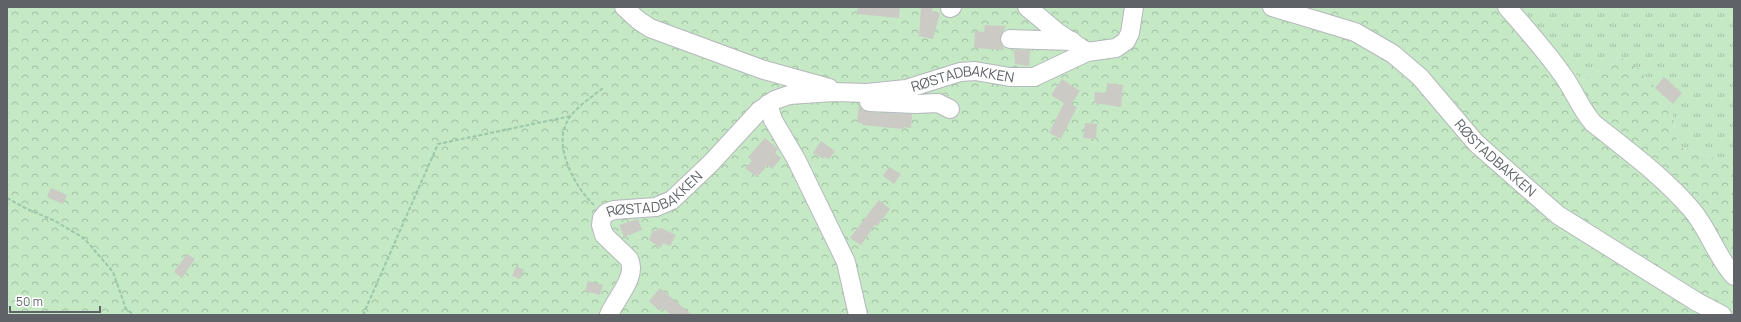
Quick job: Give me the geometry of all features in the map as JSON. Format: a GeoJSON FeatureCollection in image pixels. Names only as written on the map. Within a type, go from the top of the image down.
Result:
{"type":"FeatureCollection","features":[{"type":"Feature","properties":{"kind":"street","name":"RØSTADBAKKEN"},"geometry":{"type":"LineString","coordinates":[[624,7],[638,20],[650,28],[764,70],[824,86],[827,92],[826,98],[837,102],[916,104],[938,103],[950,109]]}},
{"type":"Feature","properties":{"kind":"street"},"geometry":{"type":"LineString","coordinates":[[1027,7],[1057,32],[1073,41],[1087,52]]}},
{"type":"Feature","properties":{"kind":"street","name":"RØSTADBAKKEN"},"geometry":{"type":"LineString","coordinates":[[609,315],[616,299],[629,279],[632,264],[629,259],[604,235],[601,225],[602,218],[614,210],[656,207],[672,200],[712,163],[752,118],[768,104],[789,95],[827,92],[867,93],[906,89],[945,76],[975,71],[1010,77],[1034,77],[1087,52],[1116,48],[1126,41],[1130,34],[1134,7]]}},
{"type":"Feature","properties":{"kind":"street","name":"RØSTADBAKKEN"},"geometry":{"type":"LineString","coordinates":[[1272,7],[1355,32],[1393,54],[1420,77],[1476,143],[1558,215],[1697,302],[1722,315]]}},
{"type":"Feature","properties":{"kind":"street"},"geometry":{"type":"LineString","coordinates":[[1507,7],[1541,45],[1562,73],[1582,110],[1593,123],[1667,185],[1692,210],[1721,260],[1734,276]]}},
{"type":"Feature","properties":{"kind":"street"},"geometry":{"type":"LineString","coordinates":[[1010,40],[1073,41]]}},
{"type":"Feature","properties":{"kind":"street"},"geometry":{"type":"LineString","coordinates":[[768,104],[772,120],[796,158],[846,262],[852,283],[858,315]]}},
{"type":"Feature","properties":{"kind":"path"},"geometry":{"type":"LineString","coordinates":[[603,88],[571,116],[566,124],[564,133],[565,155],[569,170],[586,198],[606,214]]}},
{"type":"Feature","properties":{"kind":"path"},"geometry":{"type":"LineString","coordinates":[[364,315],[438,144],[571,116]]}},
{"type":"Feature","properties":{"kind":"path"},"geometry":{"type":"LineString","coordinates":[[7,198],[27,209],[53,220],[84,238],[113,272],[126,309],[134,315]]}},
{"type":"Feature","properties":{"kind":"green space"},"geometry":{"type":"Polygon","coordinates":[[[7,7],[1518,7],[1557,58],[1583,80],[1620,57],[1639,69],[1671,105],[1678,146],[1734,165],[1734,315],[7,315],[7,7]]]}},
{"type":"Feature","properties":{"kind":"green space"},"geometry":{"type":"Polygon","coordinates":[[[1518,7],[1734,7],[1734,165],[1678,146],[1671,105],[1620,57],[1583,80],[1557,58],[1518,7]]]}},
{"type":"Feature","properties":{"kind":"building"},"geometry":{"type":"Polygon","coordinates":[[[858,7],[900,7],[899,18],[857,14],[858,7]]]}},
{"type":"Feature","properties":{"kind":"building"},"geometry":{"type":"Polygon","coordinates":[[[921,7],[933,7],[932,12],[940,13],[933,39],[919,36],[921,7]]]}},
{"type":"Feature","properties":{"kind":"building"},"geometry":{"type":"Polygon","coordinates":[[[985,25],[1006,26],[1000,38],[1004,50],[974,48],[975,31],[984,32],[985,25]]]}},
{"type":"Feature","properties":{"kind":"building"},"geometry":{"type":"Polygon","coordinates":[[[1014,50],[1030,50],[1029,66],[1015,64],[1014,50]]]}},
{"type":"Feature","properties":{"kind":"building"},"geometry":{"type":"Polygon","coordinates":[[[1664,77],[1682,93],[1673,104],[1655,88],[1664,77]]]}},
{"type":"Feature","properties":{"kind":"building"},"geometry":{"type":"Polygon","coordinates":[[[1062,79],[1080,91],[1071,104],[1077,107],[1061,139],[1049,133],[1064,103],[1051,95],[1062,79]]]}},
{"type":"Feature","properties":{"kind":"building"},"geometry":{"type":"Polygon","coordinates":[[[1107,83],[1123,85],[1121,107],[1094,103],[1095,92],[1106,93],[1107,83]]]}},
{"type":"Feature","properties":{"kind":"building"},"geometry":{"type":"Polygon","coordinates":[[[859,105],[863,111],[912,114],[911,128],[904,127],[903,129],[862,125],[862,123],[857,123],[859,105]]]}},
{"type":"Feature","properties":{"kind":"building"},"geometry":{"type":"Polygon","coordinates":[[[1085,123],[1097,124],[1096,139],[1083,138],[1085,123]]]}},
{"type":"Feature","properties":{"kind":"building"},"geometry":{"type":"Polygon","coordinates":[[[765,138],[778,149],[775,153],[781,158],[772,169],[768,165],[757,177],[745,168],[752,161],[748,157],[765,138]]]}},
{"type":"Feature","properties":{"kind":"building"},"geometry":{"type":"Polygon","coordinates":[[[821,141],[835,151],[829,159],[825,157],[824,159],[813,153],[821,141]]]}},
{"type":"Feature","properties":{"kind":"building"},"geometry":{"type":"Polygon","coordinates":[[[889,167],[901,174],[894,184],[883,176],[889,167]]]}},
{"type":"Feature","properties":{"kind":"building"},"geometry":{"type":"Polygon","coordinates":[[[51,188],[67,195],[63,204],[47,197],[51,188]]]}},
{"type":"Feature","properties":{"kind":"building"},"geometry":{"type":"Polygon","coordinates":[[[879,200],[890,209],[877,226],[875,225],[861,245],[850,238],[879,200]]]}},
{"type":"Feature","properties":{"kind":"building"},"geometry":{"type":"Polygon","coordinates":[[[638,219],[642,230],[624,237],[619,225],[638,219]]]}},
{"type":"Feature","properties":{"kind":"building"},"geometry":{"type":"Polygon","coordinates":[[[661,228],[676,235],[670,246],[663,243],[661,248],[649,240],[653,230],[655,231],[661,228]]]}},
{"type":"Feature","properties":{"kind":"building"},"geometry":{"type":"Polygon","coordinates":[[[187,254],[195,259],[182,278],[174,272],[187,254]]]}},
{"type":"Feature","properties":{"kind":"building"},"geometry":{"type":"Polygon","coordinates":[[[516,266],[524,270],[520,279],[512,276],[516,266]]]}},
{"type":"Feature","properties":{"kind":"building"},"geometry":{"type":"Polygon","coordinates":[[[588,281],[603,285],[600,295],[585,291],[588,281]]]}},
{"type":"Feature","properties":{"kind":"building"},"geometry":{"type":"Polygon","coordinates":[[[660,288],[692,315],[671,315],[663,308],[660,311],[649,301],[660,288]]]}}]}
